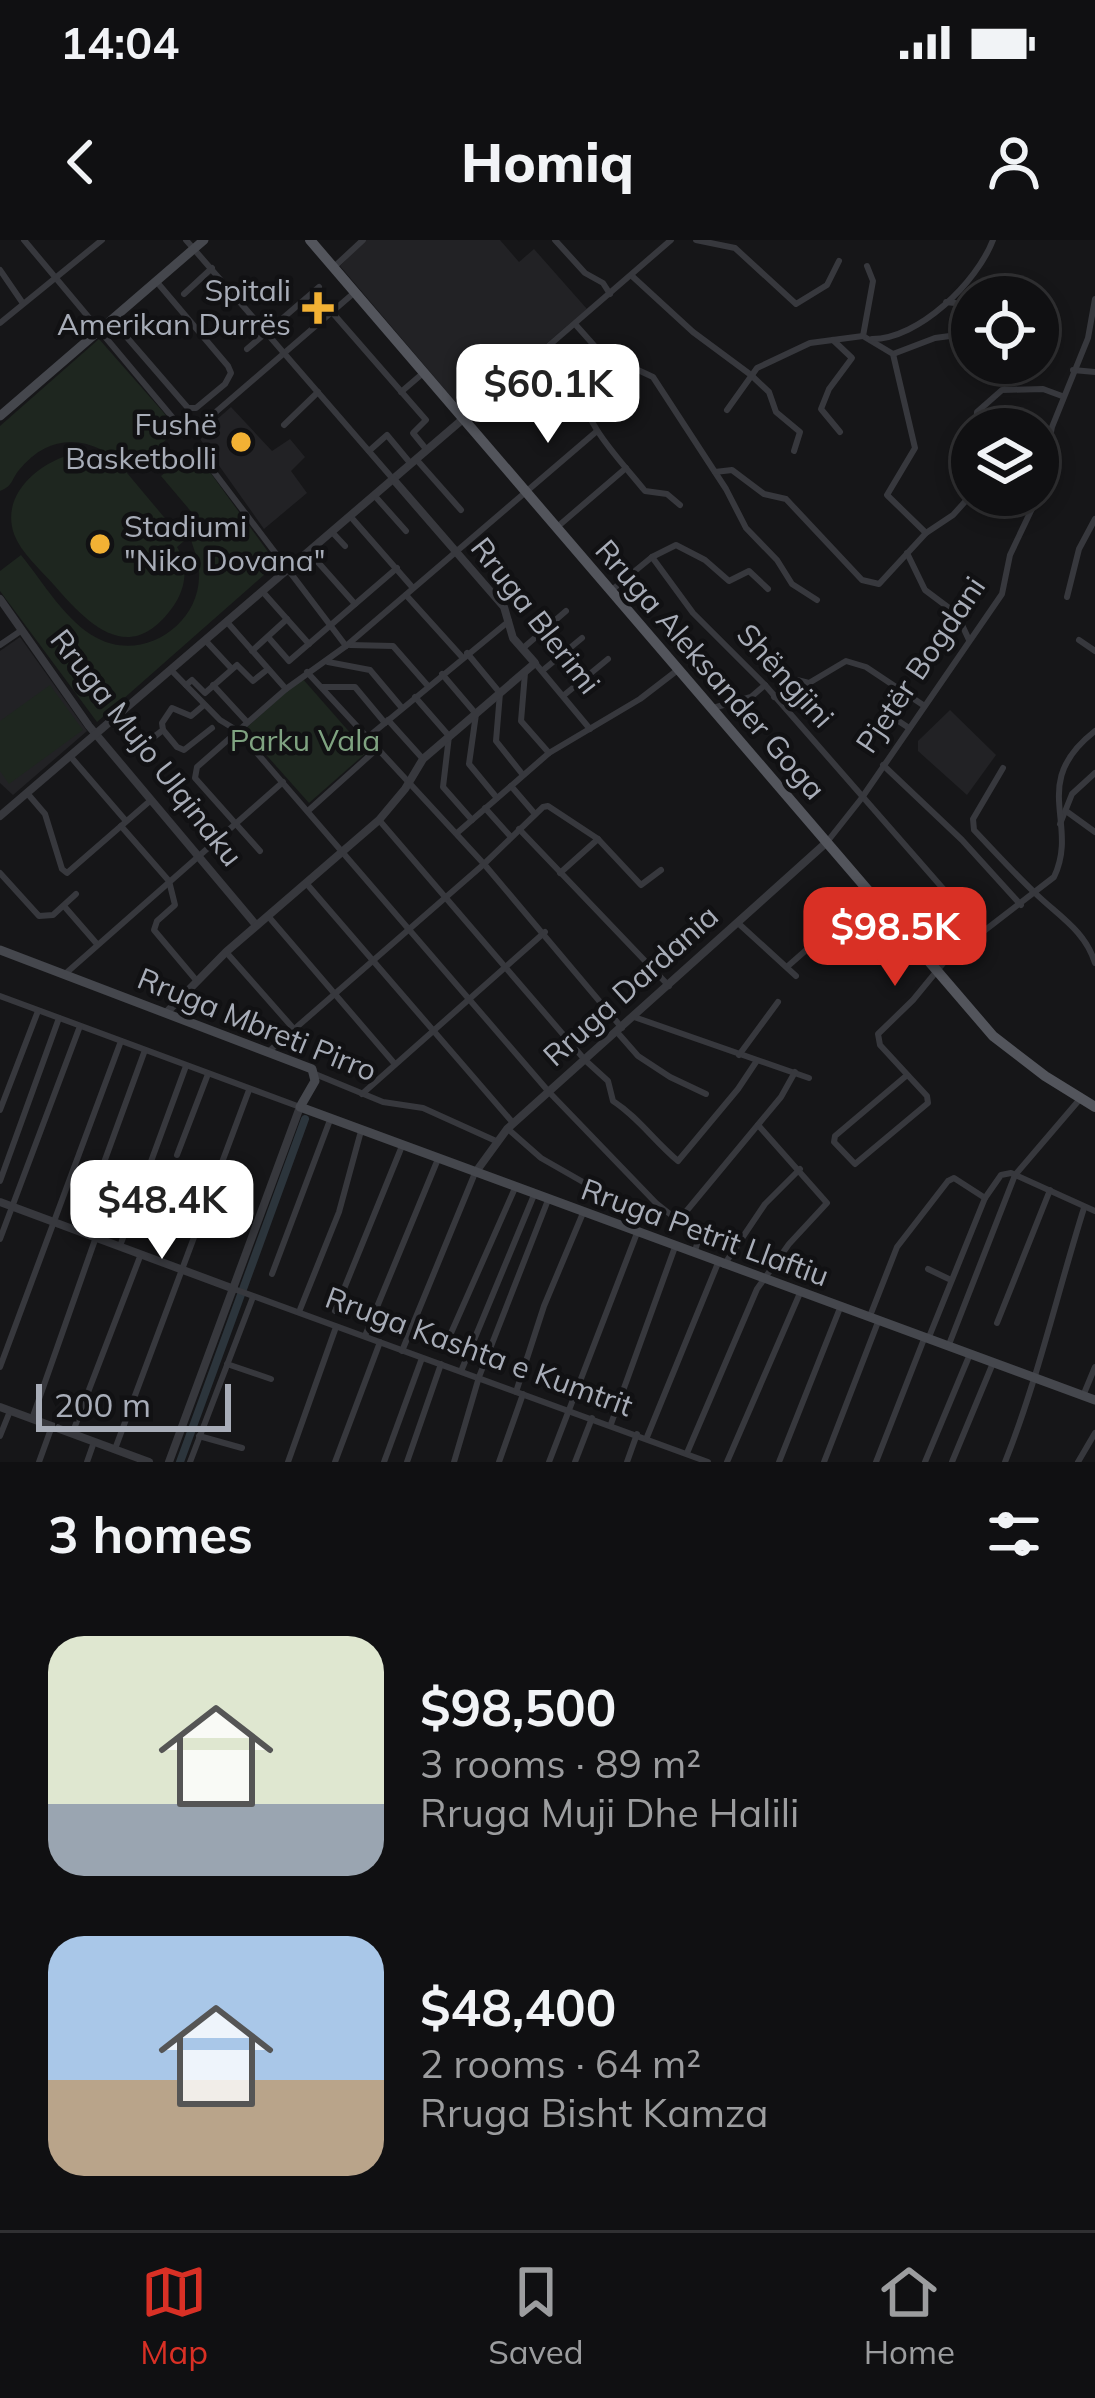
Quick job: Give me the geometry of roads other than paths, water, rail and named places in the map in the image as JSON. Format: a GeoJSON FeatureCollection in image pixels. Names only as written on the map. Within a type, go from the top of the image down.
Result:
{"type":"FeatureCollection","features":[{"type":"Feature","properties":{"kind":"main road"},"geometry":{"type":"LineString","coordinates":[[0,416],[156,281],[190,244],[204,240]]}},
{"type":"Feature","properties":{"kind":"main road","name":"Rruga Aleksander Goga"},"geometry":{"type":"LineString","coordinates":[[310,240],[1001,1044],[1095,1107]]}},
{"type":"Feature","properties":{"kind":"main road","name":"Rruga Mbreti Pirro"},"geometry":{"type":"LineString","coordinates":[[0,950],[305,1066],[315,1074]]}},
{"type":"Feature","properties":{"kind":"main road"},"geometry":{"type":"LineString","coordinates":[[300,1107],[315,1074]]}},
{"type":"Feature","properties":{"kind":"main road","name":"Rruga Petrit Llaftiu"},"geometry":{"type":"LineString","coordinates":[[300,1107],[1089,1398]]}},
{"type":"Feature","properties":{"kind":"street"},"geometry":{"type":"LineString","coordinates":[[24,240],[188,436],[355,292]]}},
{"type":"Feature","properties":{"kind":"street"},"geometry":{"type":"LineString","coordinates":[[0,323],[102,240]]}},
{"type":"Feature","properties":{"kind":"street"},"geometry":{"type":"LineString","coordinates":[[334,267],[363,240]]}},
{"type":"Feature","properties":{"kind":"street"},"geometry":{"type":"LineString","coordinates":[[555,240],[610,294]]}},
{"type":"Feature","properties":{"kind":"street"},"geometry":{"type":"LineString","coordinates":[[0,816],[671,240]]}},
{"type":"Feature","properties":{"kind":"street"},"geometry":{"type":"LineString","coordinates":[[696,240],[735,248],[796,304],[827,285],[839,261]]}},
{"type":"Feature","properties":{"kind":"street"},"geometry":{"type":"LineString","coordinates":[[728,410],[751,375],[788,351],[833,340],[902,334],[980,269],[993,240]]}},
{"type":"Feature","properties":{"kind":"street"},"geometry":{"type":"LineString","coordinates":[[190,244],[394,479]]}},
{"type":"Feature","properties":{"kind":"street"},"geometry":{"type":"LineString","coordinates":[[866,338],[873,281],[867,266]]}},
{"type":"Feature","properties":{"kind":"street"},"geometry":{"type":"LineString","coordinates":[[184,294],[212,268]]}},
{"type":"Feature","properties":{"kind":"street"},"geometry":{"type":"LineString","coordinates":[[0,270],[23,303]]}},
{"type":"Feature","properties":{"kind":"street"},"geometry":{"type":"LineString","coordinates":[[631,275],[683,324],[769,392],[776,412],[800,432],[794,451]]}},
{"type":"Feature","properties":{"kind":"street"},"geometry":{"type":"LineString","coordinates":[[111,319],[188,408],[196,408],[231,373],[156,281]]}},
{"type":"Feature","properties":{"kind":"street"},"geometry":{"type":"LineString","coordinates":[[247,349],[319,287]]}},
{"type":"Feature","properties":{"kind":"street","name":"Pjetër Bogdani"},"geometry":{"type":"LineString","coordinates":[[827,842],[1002,594],[1010,555],[1038,496],[1062,396],[1088,338],[1095,299]]}},
{"type":"Feature","properties":{"kind":"street"},"geometry":{"type":"LineString","coordinates":[[945,302],[951,303]]}},
{"type":"Feature","properties":{"kind":"street"},"geometry":{"type":"LineString","coordinates":[[331,311],[426,420],[413,433],[427,450]]}},
{"type":"Feature","properties":{"kind":"street"},"geometry":{"type":"LineString","coordinates":[[575,324],[619,372],[638,370],[653,377],[716,472],[746,528],[792,584],[817,600]]}},
{"type":"Feature","properties":{"kind":"street"},"geometry":{"type":"LineString","coordinates":[[893,354],[951,336]]}},
{"type":"Feature","properties":{"kind":"street"},"geometry":{"type":"LineString","coordinates":[[866,338],[893,354],[915,448],[887,495],[926,533]]}},
{"type":"Feature","properties":{"kind":"street"},"geometry":{"type":"LineString","coordinates":[[833,340],[851,358],[821,409],[840,431]]}},
{"type":"Feature","properties":{"kind":"street"},"geometry":{"type":"LineString","coordinates":[[550,345],[571,370],[597,431],[626,468],[645,491],[667,494],[680,505]]}},
{"type":"Feature","properties":{"kind":"street"},"geometry":{"type":"LineString","coordinates":[[1073,370],[1095,372]]}},
{"type":"Feature","properties":{"kind":"street"},"geometry":{"type":"LineString","coordinates":[[401,392],[424,371]]}},
{"type":"Feature","properties":{"kind":"street"},"geometry":{"type":"LineString","coordinates":[[982,408],[1002,390],[1015,386],[1062,396]]}},
{"type":"Feature","properties":{"kind":"street"},"geometry":{"type":"LineString","coordinates":[[284,425],[318,392]]}},
{"type":"Feature","properties":{"kind":"street"},"geometry":{"type":"LineString","coordinates":[[260,851],[195,778],[197,767],[597,431]]}},
{"type":"Feature","properties":{"kind":"street"},"geometry":{"type":"LineString","coordinates":[[369,451],[387,435],[461,510]]}},
{"type":"Feature","properties":{"kind":"street"},"geometry":{"type":"LineString","coordinates":[[199,452],[346,646]]}},
{"type":"Feature","properties":{"kind":"street"},"geometry":{"type":"LineString","coordinates":[[556,529],[626,468]]}},
{"type":"Feature","properties":{"kind":"street"},"geometry":{"type":"LineString","coordinates":[[716,472],[732,470],[764,494],[786,499],[862,580],[879,584],[926,533],[952,516]]}},
{"type":"Feature","properties":{"kind":"street","name":"Rruga Blerimi"},"geometry":{"type":"LineString","coordinates":[[394,479],[505,607],[511,632],[522,649],[590,729]]}},
{"type":"Feature","properties":{"kind":"street"},"geometry":{"type":"LineString","coordinates":[[374,495],[406,531]]}},
{"type":"Feature","properties":{"kind":"street"},"geometry":{"type":"LineString","coordinates":[[350,516],[413,588]]}},
{"type":"Feature","properties":{"kind":"street"},"geometry":{"type":"LineString","coordinates":[[1067,597],[1079,549],[1095,519]]}},
{"type":"Feature","properties":{"kind":"street"},"geometry":{"type":"LineString","coordinates":[[332,532],[345,546]]}},
{"type":"Feature","properties":{"kind":"street"},"geometry":{"type":"LineString","coordinates":[[610,591],[652,557],[676,545],[705,560],[728,580],[748,571],[768,589]]}},
{"type":"Feature","properties":{"kind":"street"},"geometry":{"type":"LineString","coordinates":[[908,553],[925,590],[957,614],[969,640]]}},
{"type":"Feature","properties":{"kind":"street","name":"Shëngjini"},"geometry":{"type":"LineString","coordinates":[[652,557],[693,614],[765,685],[982,933]]}},
{"type":"Feature","properties":{"kind":"street"},"geometry":{"type":"LineString","coordinates":[[316,560],[355,604]]}},
{"type":"Feature","properties":{"kind":"street"},"geometry":{"type":"LineString","coordinates":[[268,637],[289,661],[397,568]]}},
{"type":"Feature","properties":{"kind":"street"},"geometry":{"type":"LineString","coordinates":[[262,591],[309,644]]}},
{"type":"Feature","properties":{"kind":"street"},"geometry":{"type":"LineString","coordinates":[[406,595],[500,693],[496,741],[523,776]]}},
{"type":"Feature","properties":{"kind":"street","name":"Rruga Mujo Ulqinaku"},"geometry":{"type":"LineString","coordinates":[[0,599],[97,734],[256,925]]}},
{"type":"Feature","properties":{"kind":"street"},"geometry":{"type":"LineString","coordinates":[[522,649],[566,610]]}},
{"type":"Feature","properties":{"kind":"street"},"geometry":{"type":"LineString","coordinates":[[252,651],[287,620]]}},
{"type":"Feature","properties":{"kind":"street"},"geometry":{"type":"LineString","coordinates":[[368,737],[510,620]]}},
{"type":"Feature","properties":{"kind":"street"},"geometry":{"type":"LineString","coordinates":[[227,622],[286,689]]}},
{"type":"Feature","properties":{"kind":"street"},"geometry":{"type":"LineString","coordinates":[[0,645],[22,630]]}},
{"type":"Feature","properties":{"kind":"street"},"geometry":{"type":"LineString","coordinates":[[166,1013],[226,952],[379,820],[423,759],[525,673],[581,638]]}},
{"type":"Feature","properties":{"kind":"street"},"geometry":{"type":"LineString","coordinates":[[205,640],[231,668]]}},
{"type":"Feature","properties":{"kind":"street"},"geometry":{"type":"LineString","coordinates":[[1079,640],[1095,651]]}},
{"type":"Feature","properties":{"kind":"street"},"geometry":{"type":"LineString","coordinates":[[346,646],[393,646],[428,686]]}},
{"type":"Feature","properties":{"kind":"street"},"geometry":{"type":"LineString","coordinates":[[563,696],[608,658]]}},
{"type":"Feature","properties":{"kind":"street"},"geometry":{"type":"LineString","coordinates":[[774,697],[797,680],[809,683],[846,661],[866,667],[923,705]]}},
{"type":"Feature","properties":{"kind":"street"},"geometry":{"type":"LineString","coordinates":[[325,662],[370,670],[402,708]]}},
{"type":"Feature","properties":{"kind":"street"},"geometry":{"type":"LineString","coordinates":[[186,685],[192,680],[205,692],[237,665],[253,681],[268,669]]}},
{"type":"Feature","properties":{"kind":"street"},"geometry":{"type":"LineString","coordinates":[[457,833],[549,753],[640,699],[679,669]]}},
{"type":"Feature","properties":{"kind":"street"},"geometry":{"type":"LineString","coordinates":[[171,670],[204,705],[238,730],[549,1091],[656,1203],[699,1237],[693,1254]]}},
{"type":"Feature","properties":{"kind":"street"},"geometry":{"type":"LineString","coordinates":[[308,672],[410,779],[544,932],[638,1056],[706,1094]]}},
{"type":"Feature","properties":{"kind":"street"},"geometry":{"type":"LineString","coordinates":[[525,673],[521,721],[549,753]]}},
{"type":"Feature","properties":{"kind":"street"},"geometry":{"type":"LineString","coordinates":[[442,674],[476,714],[470,764],[497,798]]}},
{"type":"Feature","properties":{"kind":"street"},"geometry":{"type":"LineString","coordinates":[[213,685],[248,722]]}},
{"type":"Feature","properties":{"kind":"street"},"geometry":{"type":"LineString","coordinates":[[713,708],[751,698],[765,685]]}},
{"type":"Feature","properties":{"kind":"street"},"geometry":{"type":"LineString","coordinates":[[322,687],[355,688],[423,759]]}},
{"type":"Feature","properties":{"kind":"street"},"geometry":{"type":"LineString","coordinates":[[415,697],[449,736],[443,787],[472,820]]}},
{"type":"Feature","properties":{"kind":"street"},"geometry":{"type":"LineString","coordinates":[[204,705],[191,716],[172,708],[162,723],[164,730],[184,750],[212,728]]}},
{"type":"Feature","properties":{"kind":"street"},"geometry":{"type":"LineString","coordinates":[[888,714],[909,728]]}},
{"type":"Feature","properties":{"kind":"street"},"geometry":{"type":"LineString","coordinates":[[115,718],[137,741],[146,742],[164,730]]}},
{"type":"Feature","properties":{"kind":"street"},"geometry":{"type":"LineString","coordinates":[[906,1076],[836,1136],[834,1142],[855,1164],[928,1103],[928,1096],[880,1046],[878,1034],[939,969],[1058,872],[1057,796],[1062,769],[1070,754],[1095,731]]}},
{"type":"Feature","properties":{"kind":"street"},"geometry":{"type":"LineString","coordinates":[[309,810],[378,748]]}},
{"type":"Feature","properties":{"kind":"street"},"geometry":{"type":"LineString","coordinates":[[70,756],[169,881],[175,905],[154,930],[196,980]]}},
{"type":"Feature","properties":{"kind":"street"},"geometry":{"type":"LineString","coordinates":[[883,766],[962,840],[1021,905]]}},
{"type":"Feature","properties":{"kind":"street"},"geometry":{"type":"LineString","coordinates":[[1003,768],[971,824],[1035,894],[1075,928],[1095,963]]}},
{"type":"Feature","properties":{"kind":"street"},"geometry":{"type":"LineString","coordinates":[[1058,827],[1072,794],[1095,773]]}},
{"type":"Feature","properties":{"kind":"street"},"geometry":{"type":"LineString","coordinates":[[65,974],[283,782]]}},
{"type":"Feature","properties":{"kind":"street"},"geometry":{"type":"LineString","coordinates":[[511,786],[535,814]]}},
{"type":"Feature","properties":{"kind":"street"},"geometry":{"type":"LineString","coordinates":[[27,793],[45,814],[65,872],[151,800]]}},
{"type":"Feature","properties":{"kind":"street"},"geometry":{"type":"LineString","coordinates":[[268,1052],[548,806],[598,839],[641,885],[661,870]]}},
{"type":"Feature","properties":{"kind":"street"},"geometry":{"type":"LineString","coordinates":[[485,808],[511,838]]}},
{"type":"Feature","properties":{"kind":"street"},"geometry":{"type":"LineString","coordinates":[[1066,811],[1095,832]]}},
{"type":"Feature","properties":{"kind":"street"},"geometry":{"type":"LineString","coordinates":[[379,820],[608,1081],[613,1101],[633,1112],[646,1134],[678,1161],[756,1062]]}},
{"type":"Feature","properties":{"kind":"street"},"geometry":{"type":"LineString","coordinates":[[520,829],[669,986]]}},
{"type":"Feature","properties":{"kind":"street"},"geometry":{"type":"LineString","coordinates":[[560,873],[598,839]]}},
{"type":"Feature","properties":{"kind":"street","name":"Rruga Dardania"},"geometry":{"type":"LineString","coordinates":[[475,1173],[510,1126],[827,842]]}},
{"type":"Feature","properties":{"kind":"street"},"geometry":{"type":"LineString","coordinates":[[0,873],[39,916],[53,915],[76,895]]}},
{"type":"Feature","properties":{"kind":"street"},"geometry":{"type":"LineString","coordinates":[[306,884],[510,1126],[541,1158],[583,1182]]}},
{"type":"Feature","properties":{"kind":"street"},"geometry":{"type":"LineString","coordinates":[[64,906],[98,945]]}},
{"type":"Feature","properties":{"kind":"street"},"geometry":{"type":"LineString","coordinates":[[267,916],[394,1063]]}},
{"type":"Feature","properties":{"kind":"street"},"geometry":{"type":"LineString","coordinates":[[738,923],[796,976]]}},
{"type":"Feature","properties":{"kind":"street"},"geometry":{"type":"LineString","coordinates":[[788,966],[829,929]]}},
{"type":"Feature","properties":{"kind":"street"},"geometry":{"type":"LineString","coordinates":[[362,1094],[544,932]]}},
{"type":"Feature","properties":{"kind":"street"},"geometry":{"type":"LineString","coordinates":[[226,952],[293,1028]]}},
{"type":"Feature","properties":{"kind":"street"},"geometry":{"type":"LineString","coordinates":[[0,996],[300,1107],[169,1462]]}},
{"type":"Feature","properties":{"kind":"street"},"geometry":{"type":"LineString","coordinates":[[739,1055],[778,1002]]}},
{"type":"Feature","properties":{"kind":"street"},"geometry":{"type":"LineString","coordinates":[[0,1109],[38,1011]]}},
{"type":"Feature","properties":{"kind":"street"},"geometry":{"type":"LineString","coordinates":[[634,1017],[809,1078]]}},
{"type":"Feature","properties":{"kind":"street"},"geometry":{"type":"LineString","coordinates":[[0,1181],[59,1018]]}},
{"type":"Feature","properties":{"kind":"street"},"geometry":{"type":"LineString","coordinates":[[0,1239],[80,1026]]}},
{"type":"Feature","properties":{"kind":"street"},"geometry":{"type":"LineString","coordinates":[[0,1367],[122,1041]]}},
{"type":"Feature","properties":{"kind":"street"},"geometry":{"type":"LineString","coordinates":[[79,1231],[145,1050]]}},
{"type":"Feature","properties":{"kind":"street"},"geometry":{"type":"LineString","coordinates":[[119,1246],[186,1066]]}},
{"type":"Feature","properties":{"kind":"street"},"geometry":{"type":"LineString","coordinates":[[679,1220],[795,1072]]}},
{"type":"Feature","properties":{"kind":"street"},"geometry":{"type":"LineString","coordinates":[[177,1155],[208,1074]]}},
{"type":"Feature","properties":{"kind":"street","name":"Rruga Mbreti Pirro"},"geometry":{"type":"LineString","coordinates":[[315,1074],[362,1094],[423,1108],[496,1141]]}},
{"type":"Feature","properties":{"kind":"street"},"geometry":{"type":"LineString","coordinates":[[116,1449],[249,1090]]}},
{"type":"Feature","properties":{"kind":"street"},"geometry":{"type":"LineString","coordinates":[[948,1347],[1016,1175],[1080,1098]]}},
{"type":"Feature","properties":{"kind":"street"},"geometry":{"type":"LineString","coordinates":[[272,1274],[330,1120]]}},
{"type":"Feature","properties":{"kind":"street"},"geometry":{"type":"LineString","coordinates":[[676,1462],[763,1279],[827,1203],[758,1125]]}},
{"type":"Feature","properties":{"kind":"street"},"geometry":{"type":"LineString","coordinates":[[299,1312],[339,1212],[361,1131]]}},
{"type":"Feature","properties":{"kind":"street"},"geometry":{"type":"LineString","coordinates":[[335,1312],[402,1146]]}},
{"type":"Feature","properties":{"kind":"street"},"geometry":{"type":"LineString","coordinates":[[365,1336],[438,1160]]}},
{"type":"Feature","properties":{"kind":"street"},"geometry":{"type":"LineString","coordinates":[[627,1462],[721,1264],[765,1204],[800,1169]]}},
{"type":"Feature","properties":{"kind":"street"},"geometry":{"type":"LineString","coordinates":[[403,1351],[475,1173]]}},
{"type":"Feature","properties":{"kind":"street"},"geometry":{"type":"LineString","coordinates":[[876,1462],[986,1198],[1001,1174],[1016,1175],[1095,1210]]}},
{"type":"Feature","properties":{"kind":"street"},"geometry":{"type":"LineString","coordinates":[[824,1462],[897,1247],[948,1181],[954,1178],[986,1198]]}},
{"type":"Feature","properties":{"kind":"street"},"geometry":{"type":"LineString","coordinates":[[445,1349],[514,1189]]}},
{"type":"Feature","properties":{"kind":"street"},"geometry":{"type":"LineString","coordinates":[[997,1323],[1050,1190]]}},
{"type":"Feature","properties":{"kind":"street"},"geometry":{"type":"LineString","coordinates":[[461,1371],[534,1196]]}},
{"type":"Feature","properties":{"kind":"street"},"geometry":{"type":"LineString","coordinates":[[454,1462],[479,1377],[548,1200]]}},
{"type":"Feature","properties":{"kind":"street"},"geometry":{"type":"LineString","coordinates":[[0,1202],[236,1290]]}},
{"type":"Feature","properties":{"kind":"street"},"geometry":{"type":"LineString","coordinates":[[1004,1462],[1034,1379],[1084,1207]]}},
{"type":"Feature","properties":{"kind":"street"},"geometry":{"type":"LineString","coordinates":[[499,1462],[544,1306],[583,1213]]}},
{"type":"Feature","properties":{"kind":"street"},"geometry":{"type":"LineString","coordinates":[[549,1462],[637,1233]]}},
{"type":"Feature","properties":{"kind":"street"},"geometry":{"type":"LineString","coordinates":[[32,1419],[95,1238]]}},
{"type":"Feature","properties":{"kind":"street"},"geometry":{"type":"LineString","coordinates":[[611,1425],[674,1247]]}},
{"type":"Feature","properties":{"kind":"street"},"geometry":{"type":"LineString","coordinates":[[72,1434],[141,1254]]}},
{"type":"Feature","properties":{"kind":"street"},"geometry":{"type":"LineString","coordinates":[[928,1268],[952,1280]]}},
{"type":"Feature","properties":{"kind":"street","name":"Rruga Kashta e Kumtrit"},"geometry":{"type":"LineString","coordinates":[[236,1290],[708,1462]]}},
{"type":"Feature","properties":{"kind":"street"},"geometry":{"type":"LineString","coordinates":[[727,1462],[800,1293]]}},
{"type":"Feature","properties":{"kind":"street"},"geometry":{"type":"LineString","coordinates":[[190,1462],[250,1296]]}},
{"type":"Feature","properties":{"kind":"street"},"geometry":{"type":"LineString","coordinates":[[779,1462],[840,1308]]}},
{"type":"Feature","properties":{"kind":"street"},"geometry":{"type":"LineString","coordinates":[[288,1462],[336,1327]]}},
{"type":"Feature","properties":{"kind":"street"},"geometry":{"type":"LineString","coordinates":[[335,1462],[380,1342]]}},
{"type":"Feature","properties":{"kind":"street"},"geometry":{"type":"LineString","coordinates":[[925,1462],[970,1354]]}},
{"type":"Feature","properties":{"kind":"street"},"geometry":{"type":"LineString","coordinates":[[384,1462],[422,1358]]}},
{"type":"Feature","properties":{"kind":"street"},"geometry":{"type":"LineString","coordinates":[[952,1462],[993,1363]]}},
{"type":"Feature","properties":{"kind":"street"},"geometry":{"type":"LineString","coordinates":[[227,1364],[271,1379]]}},
{"type":"Feature","properties":{"kind":"street"},"geometry":{"type":"LineString","coordinates":[[407,1462],[441,1364]]}},
{"type":"Feature","properties":{"kind":"street"},"geometry":{"type":"LineString","coordinates":[[1089,1398],[1095,1367]]}},
{"type":"Feature","properties":{"kind":"street"},"geometry":{"type":"LineString","coordinates":[[0,1436],[5,1409],[149,1462]]}},
{"type":"Feature","properties":{"kind":"street"},"geometry":{"type":"LineString","coordinates":[[575,1462],[592,1418]]}},
{"type":"Feature","properties":{"kind":"street"},"geometry":{"type":"LineString","coordinates":[[39,1462],[52,1426]]}},
{"type":"Feature","properties":{"kind":"street"},"geometry":{"type":"LineString","coordinates":[[1078,1462],[1095,1433]]}},
{"type":"Feature","properties":{"kind":"street"},"geometry":{"type":"LineString","coordinates":[[199,1436],[242,1448]]}},
{"type":"Feature","properties":{"kind":"street"},"geometry":{"type":"LineString","coordinates":[[87,1462],[94,1442]]}},
{"type":"Feature","properties":{"kind":"waterway"},"geometry":{"type":"LineString","coordinates":[[180,1462],[305,1119]]}},
{"type":"Feature","properties":{"kind":"place","name":"Spitali Amerikan Durrës"},"geometry":{"type":"Point","coordinates":[318,308]}},
{"type":"Feature","properties":{"kind":"place","name":"Fushë Basketbolli"},"geometry":{"type":"Point","coordinates":[241,442]}},
{"type":"Feature","properties":{"kind":"place","name":"Stadiumi \"Niko Dovana\""},"geometry":{"type":"Point","coordinates":[100,544]}},
{"type":"Feature","properties":{"kind":"park label","name":"Parku Vala"},"geometry":{"type":"Point","coordinates":[305,741]}}]}
